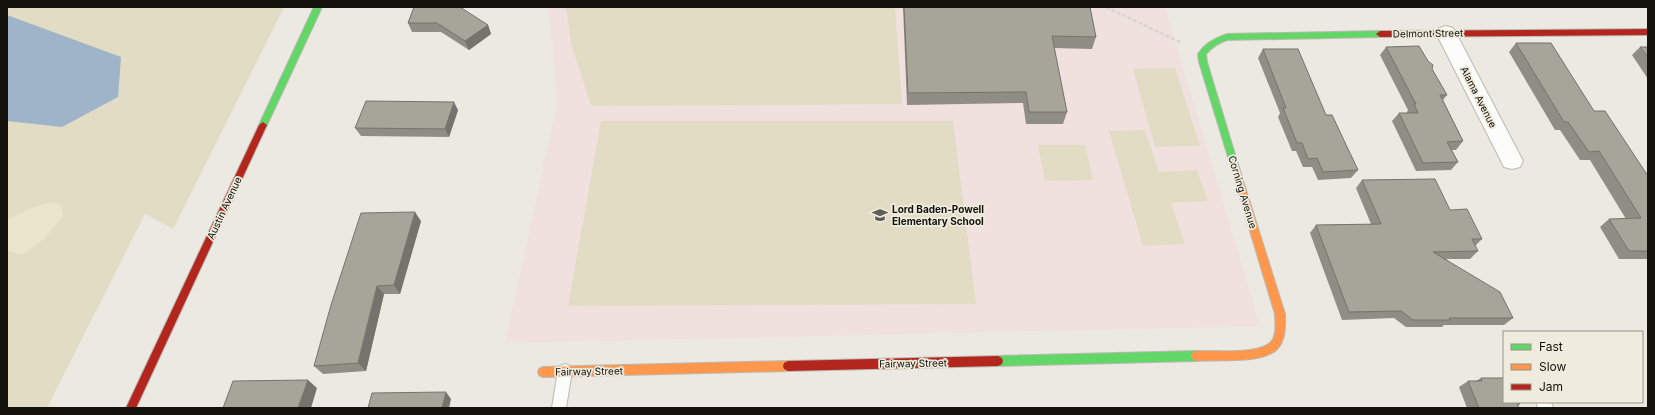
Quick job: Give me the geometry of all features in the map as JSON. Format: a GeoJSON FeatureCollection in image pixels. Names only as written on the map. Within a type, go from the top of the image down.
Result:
{"type":"FeatureCollection","features":[{"type":"Feature","properties":{"kind":"street","name":"Austin Avenue"},"geometry":{"type":"LineString","coordinates":[[131,408],[318,7]]}},
{"type":"Feature","properties":{"kind":"street","name":"Delmont Street"},"geometry":{"type":"LineString","coordinates":[[1209,44],[1218,39],[1227,37],[1446,33],[1648,32]]}},
{"type":"Feature","properties":{"kind":"street","name":"Alama Avenue"},"geometry":{"type":"LineString","coordinates":[[1446,33],[1512,161]]}},
{"type":"Feature","properties":{"kind":"street","name":"Corning Avenue"},"geometry":{"type":"LineString","coordinates":[[1209,44],[1202,54],[1203,62],[1280,314],[1282,328],[1278,342]]}},
{"type":"Feature","properties":{"kind":"street","name":"Fairway Street"},"geometry":{"type":"LineString","coordinates":[[543,372],[1260,354],[1270,351],[1278,342]]}},
{"type":"Feature","properties":{"kind":"lane"},"geometry":{"type":"LineString","coordinates":[[558,408],[565,372]]}},
{"type":"Feature","properties":{"kind":"path"},"geometry":{"type":"LineString","coordinates":[[1106,7],[1186,45]]}},
{"type":"Feature","properties":{"kind":"shaded area"},"geometry":{"type":"Polygon","coordinates":[[[7,7],[284,7],[173,229],[145,214],[47,408],[7,408],[7,7]]]}},
{"type":"Feature","properties":{"kind":"shaded area","name":"Lord Baden-Powell Elementary School"},"geometry":{"type":"Polygon","coordinates":[[[547,7],[1165,7],[1260,326],[505,343],[557,104],[553,44],[547,7]]]}},
{"type":"Feature","properties":{"kind":"shaded area"},"geometry":{"type":"Polygon","coordinates":[[[566,7],[895,7],[902,104],[591,106],[571,43],[566,7]]]}},
{"type":"Feature","properties":{"kind":"shaded area"},"geometry":{"type":"Polygon","coordinates":[[[1175,68],[1200,146],[1155,147],[1133,69],[1175,68]]]}},
{"type":"Feature","properties":{"kind":"shaded area"},"geometry":{"type":"Polygon","coordinates":[[[601,121],[953,121],[976,304],[568,306],[601,121]]]}},
{"type":"Feature","properties":{"kind":"shaded area"},"geometry":{"type":"Polygon","coordinates":[[[1145,130],[1159,172],[1197,170],[1208,201],[1171,203],[1185,244],[1143,246],[1109,131],[1145,130]]]}},
{"type":"Feature","properties":{"kind":"shaded area"},"geometry":{"type":"Polygon","coordinates":[[[1038,145],[1085,145],[1093,180],[1045,181],[1038,145]]]}},
{"type":"Feature","properties":{"kind":"sand"},"geometry":{"type":"Polygon","coordinates":[[[51,202],[61,205],[63,216],[43,240],[22,255],[7,251],[7,220],[29,209],[51,202]]]}},
{"type":"Feature","properties":{"kind":"water"},"geometry":{"type":"Polygon","coordinates":[[[7,15],[121,57],[118,97],[62,127],[7,121],[7,15]]]}},
{"type":"Feature","properties":{"kind":"building"},"geometry":{"type":"Polygon","coordinates":[[[414,7],[460,7],[488,25],[465,41],[437,23],[408,23],[414,7]]]}},
{"type":"Feature","properties":{"kind":"building"},"geometry":{"type":"Polygon","coordinates":[[[904,7],[1090,7],[1096,37],[1052,36],[1067,112],[1029,112],[1026,92],[908,93],[904,7]]]}},
{"type":"Feature","properties":{"kind":"building"},"geometry":{"type":"Polygon","coordinates":[[[1516,43],[1551,43],[1594,111],[1605,111],[1648,176],[1648,251],[1629,251],[1609,219],[1641,218],[1599,151],[1589,152],[1568,122],[1564,122],[1516,43]]]}},
{"type":"Feature","properties":{"kind":"building"},"geometry":{"type":"Polygon","coordinates":[[[1419,46],[1428,61],[1433,65],[1432,69],[1447,95],[1440,95],[1463,141],[1447,142],[1458,162],[1423,163],[1399,113],[1418,113],[1414,104],[1416,104],[1386,47],[1419,46]]]}},
{"type":"Feature","properties":{"kind":"building"},"geometry":{"type":"Polygon","coordinates":[[[1640,47],[1648,47],[1648,57],[1640,47]]]}},
{"type":"Feature","properties":{"kind":"building"},"geometry":{"type":"Polygon","coordinates":[[[1263,49],[1298,49],[1326,115],[1332,115],[1358,170],[1323,172],[1317,158],[1308,159],[1302,143],[1297,143],[1283,108],[1286,108],[1263,49]]]}},
{"type":"Feature","properties":{"kind":"building"},"geometry":{"type":"Polygon","coordinates":[[[366,101],[454,102],[445,129],[355,128],[366,101]]]}},
{"type":"Feature","properties":{"kind":"building"},"geometry":{"type":"Polygon","coordinates":[[[1435,179],[1450,210],[1467,209],[1482,239],[1472,239],[1478,251],[1433,252],[1500,292],[1513,318],[1449,318],[1450,320],[1413,320],[1401,311],[1349,312],[1316,225],[1381,224],[1362,180],[1435,179]]]}},
{"type":"Feature","properties":{"kind":"building"},"geometry":{"type":"Polygon","coordinates":[[[415,212],[394,285],[377,286],[358,363],[314,366],[331,305],[361,213],[415,212]]]}},
{"type":"Feature","properties":{"kind":"building"},"geometry":{"type":"Polygon","coordinates":[[[1481,378],[1503,378],[1503,403],[1520,403],[1517,404],[1519,408],[1479,408],[1468,381],[1482,381],[1481,378]]]}},
{"type":"Feature","properties":{"kind":"building"},"geometry":{"type":"Polygon","coordinates":[[[308,380],[298,408],[223,408],[233,381],[308,380]]]}},
{"type":"Feature","properties":{"kind":"building"},"geometry":{"type":"Polygon","coordinates":[[[446,392],[442,408],[368,408],[372,393],[446,392]]]}},
{"type":"Feature","properties":{"kind":"traffic: fast"},"geometry":{"type":"LineString","coordinates":[[263,125],[318,7]]}},
{"type":"Feature","properties":{"kind":"traffic: fast"},"geometry":{"type":"LineString","coordinates":[[1236,171],[1203,62],[1202,54],[1210,45],[1227,37],[1380,34]]}},
{"type":"Feature","properties":{"kind":"traffic: fast"},"geometry":{"type":"LineString","coordinates":[[998,361],[1196,356]]}},
{"type":"Feature","properties":{"kind":"traffic: slow"},"geometry":{"type":"LineString","coordinates":[[1196,356],[1258,353],[1272,348],[1279,336],[1280,314],[1236,171]]}},
{"type":"Feature","properties":{"kind":"traffic: slow"},"geometry":{"type":"LineString","coordinates":[[543,372],[788,366]]}},
{"type":"Feature","properties":{"kind":"traffic: jam"},"geometry":{"type":"LineString","coordinates":[[1380,34],[1648,32]]}},
{"type":"Feature","properties":{"kind":"traffic: jam"},"geometry":{"type":"LineString","coordinates":[[131,408],[263,125]]}},
{"type":"Feature","properties":{"kind":"traffic: jam"},"geometry":{"type":"LineString","coordinates":[[788,366],[998,361]]}},
{"type":"Feature","properties":{"kind":"place","name":"Lord Baden-Powell Elementary School"},"geometry":{"type":"Point","coordinates":[880,215]}}]}
